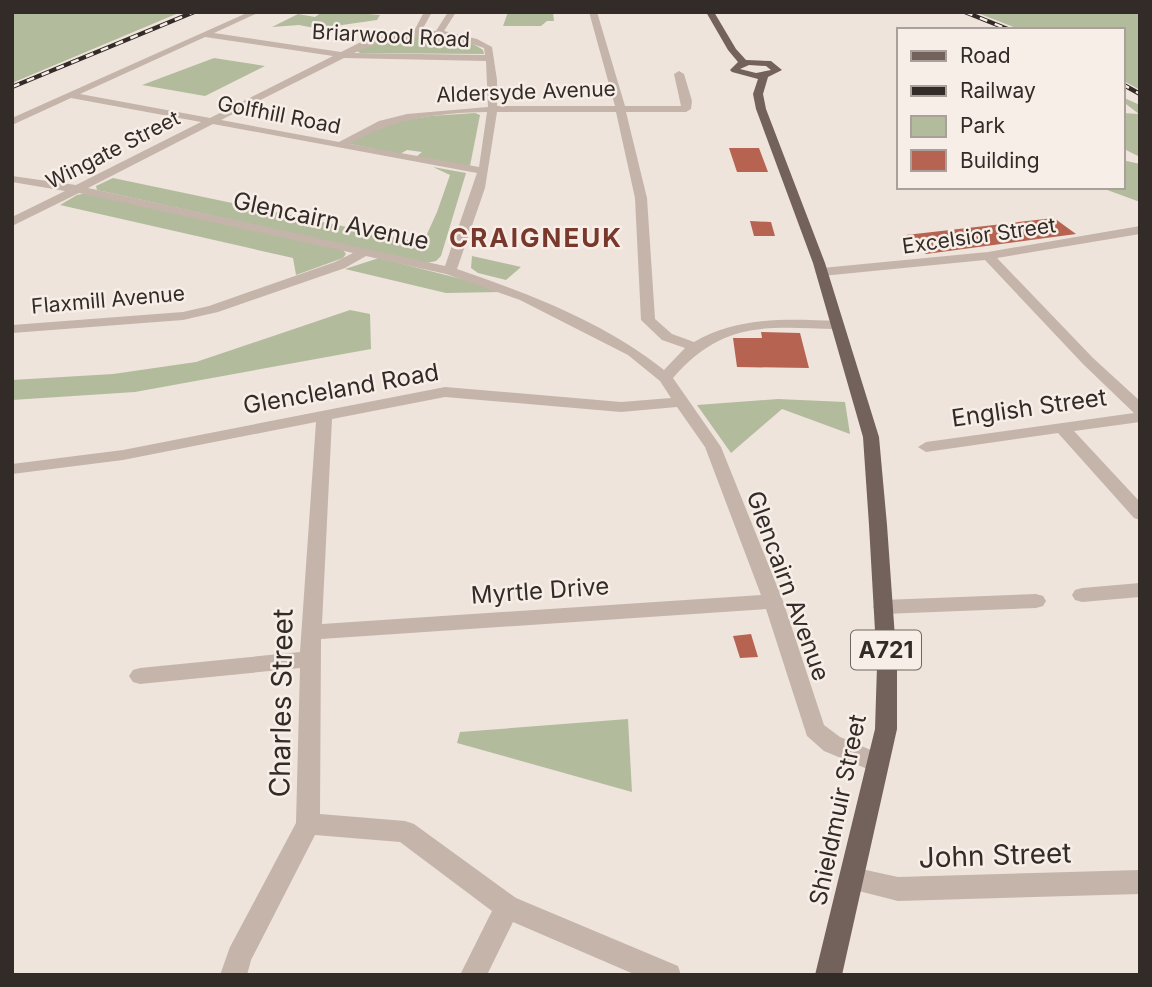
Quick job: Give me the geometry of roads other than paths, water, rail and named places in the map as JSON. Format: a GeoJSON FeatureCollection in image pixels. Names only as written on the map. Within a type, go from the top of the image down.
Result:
{"type":"FeatureCollection","features":[{"type":"Feature","properties":{"kind":"main road","name":"A721"},"geometry":{"type":"LineString","coordinates":[[710,12],[732,50],[743,62],[736,65],[735,69],[759,79],[774,73],[776,68],[755,62],[732,50]]}},
{"type":"Feature","properties":{"kind":"main road"},"geometry":{"type":"LineString","coordinates":[[743,62],[755,62]]}},
{"type":"Feature","properties":{"kind":"main road","name":"A721"},"geometry":{"type":"LineString","coordinates":[[759,79],[761,109],[822,272],[837,325]]}},
{"type":"Feature","properties":{"kind":"main road","name":"Shieldmuir Street"},"geometry":{"type":"LineString","coordinates":[[828,975],[886,729],[887,666],[871,437],[837,325]]}},
{"type":"Feature","properties":{"kind":"street"},"geometry":{"type":"LineString","coordinates":[[12,122],[256,12]]}},
{"type":"Feature","properties":{"kind":"street"},"geometry":{"type":"LineString","coordinates":[[417,33],[428,12]]}},
{"type":"Feature","properties":{"kind":"street"},"geometry":{"type":"LineString","coordinates":[[439,33],[452,12]]}},
{"type":"Feature","properties":{"kind":"street"},"geometry":{"type":"LineString","coordinates":[[593,12],[641,198],[648,320],[667,337],[695,347]]}},
{"type":"Feature","properties":{"kind":"street","name":"Wingate Street"},"geometry":{"type":"LineString","coordinates":[[12,222],[370,41],[417,33],[439,33],[478,42],[488,47],[491,58]]}},
{"type":"Feature","properties":{"kind":"street","name":"Briarwood Road"},"geometry":{"type":"LineString","coordinates":[[207,35],[344,54],[491,58]]}},
{"type":"Feature","properties":{"kind":"street"},"geometry":{"type":"LineString","coordinates":[[450,271],[454,253],[479,188],[492,110],[491,58]]}},
{"type":"Feature","properties":{"kind":"street","name":"Aldersyde Avenue"},"geometry":{"type":"LineString","coordinates":[[339,146],[356,134],[400,118],[492,110],[686,109],[687,101],[679,74]]}},
{"type":"Feature","properties":{"kind":"street","name":"Golfhill Road"},"geometry":{"type":"LineString","coordinates":[[69,95],[482,171]]}},
{"type":"Feature","properties":{"kind":"street","name":"Glencairn Avenue"},"geometry":{"type":"LineString","coordinates":[[12,179],[78,189],[450,271],[525,296],[633,352],[665,378],[713,447],[772,601],[816,730],[832,744],[877,763]]}},
{"type":"Feature","properties":{"kind":"street","name":"Excelsior Street"},"geometry":{"type":"LineString","coordinates":[[822,272],[988,256],[1138,232]]}},
{"type":"Feature","properties":{"kind":"street","name":"Flaxmill Avenue"},"geometry":{"type":"LineString","coordinates":[[12,329],[183,316],[213,309],[340,265],[365,252]]}},
{"type":"Feature","properties":{"kind":"street"},"geometry":{"type":"LineString","coordinates":[[988,256],[1140,410]]}},
{"type":"Feature","properties":{"kind":"street"},"geometry":{"type":"LineString","coordinates":[[665,378],[695,347],[726,331],[750,324],[837,325]]}},
{"type":"Feature","properties":{"kind":"street","name":"Glencleland Road"},"geometry":{"type":"LineString","coordinates":[[12,469],[123,455],[445,393],[621,407],[681,402]]}},
{"type":"Feature","properties":{"kind":"street","name":"Charles Street"},"geometry":{"type":"LineString","coordinates":[[233,975],[239,956],[308,824],[311,632],[324,415]]}},
{"type":"Feature","properties":{"kind":"street","name":"English Street"},"geometry":{"type":"LineString","coordinates":[[926,447],[1140,417]]}},
{"type":"Feature","properties":{"kind":"street"},"geometry":{"type":"LineString","coordinates":[[1063,429],[1140,514]]}},
{"type":"Feature","properties":{"kind":"street"},"geometry":{"type":"LineString","coordinates":[[1082,594],[1140,590]]}},
{"type":"Feature","properties":{"kind":"street","name":"Myrtle Drive"},"geometry":{"type":"LineString","coordinates":[[311,632],[772,601]]}},
{"type":"Feature","properties":{"kind":"street"},"geometry":{"type":"LineString","coordinates":[[883,607],[1036,601]]}},
{"type":"Feature","properties":{"kind":"street"},"geometry":{"type":"LineString","coordinates":[[140,676],[311,659]]}},
{"type":"Feature","properties":{"kind":"street"},"geometry":{"type":"LineString","coordinates":[[308,824],[405,832],[507,907],[668,975]]}},
{"type":"Feature","properties":{"kind":"street","name":"John Street"},"geometry":{"type":"LineString","coordinates":[[852,879],[898,889],[1140,883]]}},
{"type":"Feature","properties":{"kind":"street"},"geometry":{"type":"LineString","coordinates":[[473,975],[507,907]]}},
{"type":"Feature","properties":{"kind":"railway"},"geometry":{"type":"LineString","coordinates":[[12,87],[194,12]]}},
{"type":"Feature","properties":{"kind":"railway"},"geometry":{"type":"LineString","coordinates":[[965,12],[1005,28]]}},
{"type":"Feature","properties":{"kind":"railway"},"geometry":{"type":"LineString","coordinates":[[1124,85],[1140,94]]}},
{"type":"Feature","properties":{"kind":"district","name":"CRAIGNEUK"},"geometry":{"type":"Point","coordinates":[536,238]}}]}
